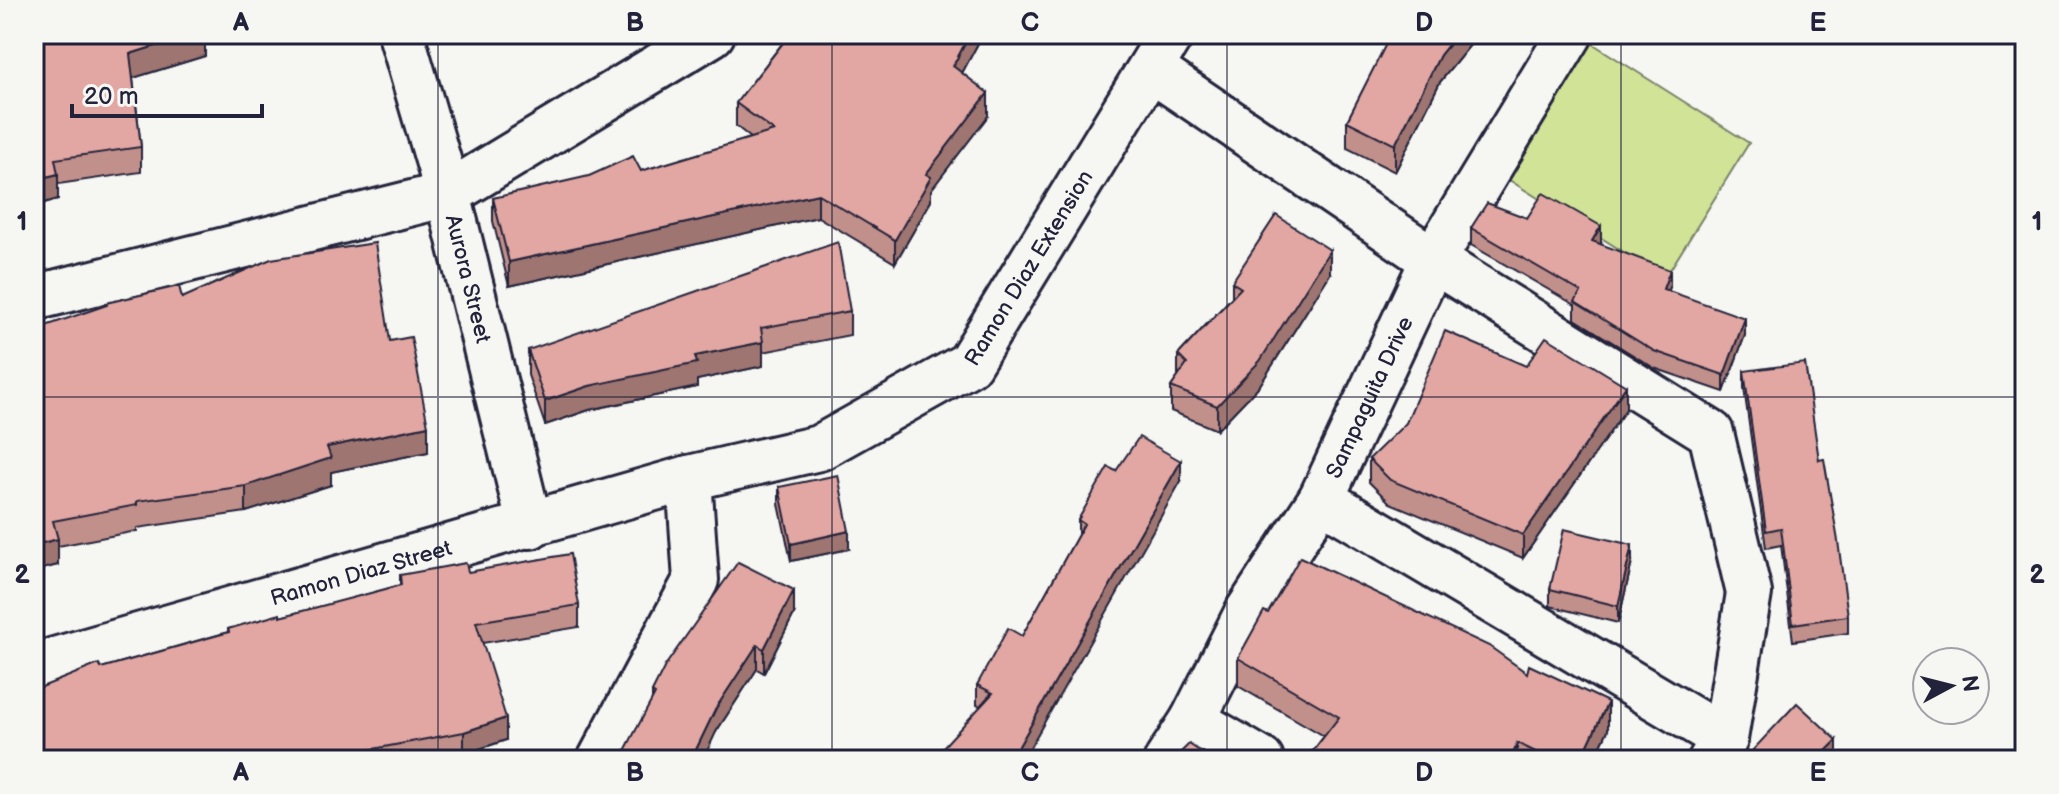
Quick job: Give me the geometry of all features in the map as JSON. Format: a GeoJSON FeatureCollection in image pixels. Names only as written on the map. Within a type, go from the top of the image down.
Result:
{"type":"FeatureCollection","features":[{"type":"Feature","properties":{"kind":"street","name":"Aurora Street"},"geometry":{"type":"LineString","coordinates":[[401,34],[448,194],[530,526]]}},
{"type":"Feature","properties":{"kind":"street"},"geometry":{"type":"LineString","coordinates":[[34,298],[448,194],[712,34]]}},
{"type":"Feature","properties":{"kind":"street","name":"Sampaguita Drive"},"geometry":{"type":"LineString","coordinates":[[1167,760],[1193,720],[1248,611],[1321,499],[1433,260],[1570,34]]}},
{"type":"Feature","properties":{"kind":"street"},"geometry":{"type":"LineString","coordinates":[[1161,52],[1433,260],[1711,433],[1749,593],[1718,750],[1321,499]]}},
{"type":"Feature","properties":{"kind":"street","name":"Ramon Diaz Extension"},"geometry":{"type":"LineString","coordinates":[[689,478],[819,448],[969,364],[1161,52]]}},
{"type":"Feature","properties":{"kind":"street"},"geometry":{"type":"LineString","coordinates":[[600,760],[696,580],[689,478]]}},
{"type":"Feature","properties":{"kind":"street","name":"Ramon Diaz Street"},"geometry":{"type":"LineString","coordinates":[[34,666],[689,478]]}},
{"type":"Feature","properties":{"kind":"street"},"geometry":{"type":"LineString","coordinates":[[1193,720],[1261,760]]}},
{"type":"Feature","properties":{"kind":"green space"},"geometry":{"type":"Polygon","coordinates":[[[1590,42],[1749,143],[1665,278],[1506,178],[1590,42]]]}},
{"type":"Feature","properties":{"kind":"building"},"geometry":{"type":"Polygon","coordinates":[[[34,34],[194,34],[130,54],[141,147],[55,159],[58,174],[34,180],[34,34]]]}},
{"type":"Feature","properties":{"kind":"building"},"geometry":{"type":"Polygon","coordinates":[[[790,34],[970,34],[953,66],[988,93],[926,174],[931,177],[895,240],[818,194],[509,262],[493,198],[589,176],[633,156],[641,171],[774,131],[736,103],[790,34]]]}},
{"type":"Feature","properties":{"kind":"building"},"geometry":{"type":"Polygon","coordinates":[[[1391,34],[1457,34],[1440,55],[1395,145],[1347,121],[1391,34]]]}},
{"type":"Feature","properties":{"kind":"building"},"geometry":{"type":"Polygon","coordinates":[[[1543,193],[1601,226],[1592,241],[1670,270],[1663,289],[1745,318],[1724,375],[1654,351],[1575,302],[1581,292],[1471,228],[1487,203],[1527,218],[1543,193]]]}},
{"type":"Feature","properties":{"kind":"building"},"geometry":{"type":"Polygon","coordinates":[[[1276,215],[1330,250],[1260,361],[1217,406],[1171,387],[1187,364],[1178,355],[1241,288],[1232,282],[1276,215]]]}},
{"type":"Feature","properties":{"kind":"building"},"geometry":{"type":"Polygon","coordinates":[[[838,242],[850,311],[761,328],[763,342],[695,356],[697,363],[589,386],[545,401],[528,350],[838,242]]]}},
{"type":"Feature","properties":{"kind":"building"},"geometry":{"type":"Polygon","coordinates":[[[375,243],[390,341],[411,337],[428,426],[327,447],[331,458],[246,486],[137,501],[137,505],[53,521],[58,539],[34,545],[34,330],[106,303],[179,286],[182,298],[271,259],[375,243]]]}},
{"type":"Feature","properties":{"kind":"building"},"geometry":{"type":"Polygon","coordinates":[[[1445,331],[1526,366],[1546,337],[1626,386],[1523,535],[1390,480],[1369,459],[1406,423],[1445,331]]]}},
{"type":"Feature","properties":{"kind":"building"},"geometry":{"type":"Polygon","coordinates":[[[1805,363],[1819,460],[1824,459],[1838,541],[1848,616],[1793,624],[1781,528],[1766,531],[1744,371],[1805,363]]]}},
{"type":"Feature","properties":{"kind":"building"},"geometry":{"type":"Polygon","coordinates":[[[1139,437],[1181,461],[1011,760],[931,760],[993,693],[977,685],[1008,628],[1022,636],[1084,524],[1078,520],[1108,467],[1116,471],[1139,437]]]}},
{"type":"Feature","properties":{"kind":"building"},"geometry":{"type":"Polygon","coordinates":[[[838,475],[849,531],[791,544],[779,487],[838,475]]]}},
{"type":"Feature","properties":{"kind":"building"},"geometry":{"type":"Polygon","coordinates":[[[1564,529],[1632,545],[1618,606],[1550,589],[1564,529]]]}},
{"type":"Feature","properties":{"kind":"building"},"geometry":{"type":"Polygon","coordinates":[[[570,554],[579,605],[476,622],[506,718],[464,732],[336,756],[329,760],[34,760],[34,690],[99,664],[101,668],[229,632],[228,629],[280,614],[280,617],[401,585],[400,575],[466,563],[468,572],[570,554]]]}},
{"type":"Feature","properties":{"kind":"building"},"geometry":{"type":"Polygon","coordinates":[[[1300,557],[1489,646],[1527,673],[1529,665],[1608,702],[1581,760],[1552,760],[1517,743],[1511,760],[1306,760],[1339,717],[1238,658],[1264,611],[1268,613],[1300,557]]]}},
{"type":"Feature","properties":{"kind":"building"},"geometry":{"type":"Polygon","coordinates":[[[738,562],[794,590],[764,649],[757,645],[716,708],[691,760],[620,760],[655,694],[652,692],[665,666],[738,562]]]}},
{"type":"Feature","properties":{"kind":"building"},"geometry":{"type":"Polygon","coordinates":[[[1797,703],[1837,740],[1817,760],[1749,760],[1752,756],[1750,753],[1797,703]]]}},
{"type":"Feature","properties":{"kind":"building"},"geometry":{"type":"Polygon","coordinates":[[[1189,744],[1213,760],[1175,760],[1189,744]]]}}]}
